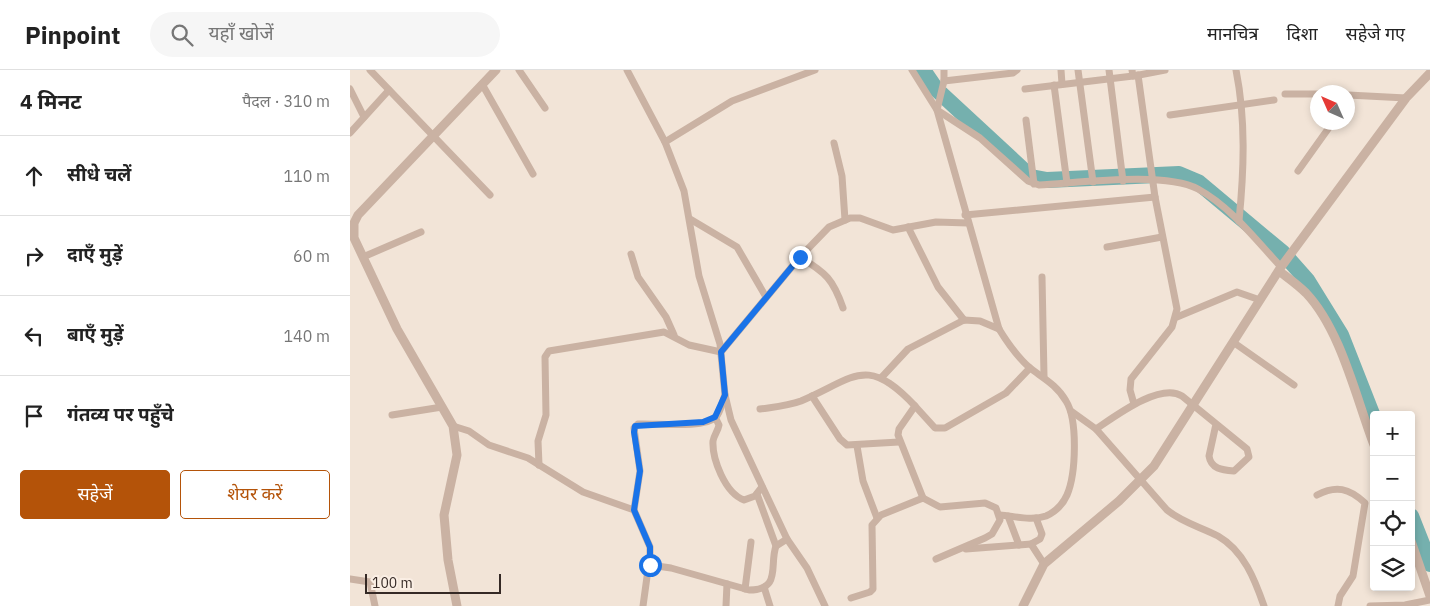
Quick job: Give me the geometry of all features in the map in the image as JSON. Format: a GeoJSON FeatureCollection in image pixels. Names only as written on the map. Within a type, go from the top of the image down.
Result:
{"type":"FeatureCollection","features":[{"type":"Feature","properties":{"kind":"street"},"geometry":{"type":"LineString","coordinates":[[370,70],[490,196]]}},
{"type":"Feature","properties":{"kind":"street"},"geometry":{"type":"LineString","coordinates":[[457,606],[448,560],[444,515],[457,454],[453,426],[397,329],[351,231],[352,217],[496,70]]}},
{"type":"Feature","properties":{"kind":"street"},"geometry":{"type":"LineString","coordinates":[[519,70],[545,108]]}},
{"type":"Feature","properties":{"kind":"street"},"geometry":{"type":"LineString","coordinates":[[627,70],[665,142],[680,176],[690,219],[699,276],[721,352],[725,395],[731,420],[787,539],[807,568],[825,606]]}},
{"type":"Feature","properties":{"kind":"street"},"geometry":{"type":"LineString","coordinates":[[665,142],[732,102],[815,70]]}},
{"type":"Feature","properties":{"kind":"street"},"geometry":{"type":"LineString","coordinates":[[912,70],[937,110],[965,215],[999,328],[1012,348],[1030,368],[1044,376],[1057,388],[1072,411],[1096,429],[1140,481],[1178,520],[1218,536],[1237,551],[1251,571],[1264,606]]}},
{"type":"Feature","properties":{"kind":"street"},"geometry":{"type":"LineString","coordinates":[[937,110],[943,85],[944,70]]}},
{"type":"Feature","properties":{"kind":"street"},"geometry":{"type":"LineString","coordinates":[[943,85],[1013,73],[1017,70]]}},
{"type":"Feature","properties":{"kind":"street"},"geometry":{"type":"LineString","coordinates":[[1060,70],[1058,85],[1067,183]]}},
{"type":"Feature","properties":{"kind":"street"},"geometry":{"type":"LineString","coordinates":[[1078,70],[1094,182]]}},
{"type":"Feature","properties":{"kind":"street"},"geometry":{"type":"LineString","coordinates":[[1108,70],[1123,181]]}},
{"type":"Feature","properties":{"kind":"street"},"geometry":{"type":"LineString","coordinates":[[1025,89],[1165,70]]}},
{"type":"Feature","properties":{"kind":"street"},"geometry":{"type":"LineString","coordinates":[[1236,70],[1242,104],[1243,140],[1239,221]]}},
{"type":"Feature","properties":{"kind":"street"},"geometry":{"type":"LineString","coordinates":[[1023,606],[1044,564],[1140,481],[1163,452],[1283,264],[1406,98],[1430,73]]}},
{"type":"Feature","properties":{"kind":"street"},"geometry":{"type":"LineString","coordinates":[[1134,74],[1162,237],[1177,309],[1176,317],[1165,336],[1131,379],[1130,390],[1134,404]]}},
{"type":"Feature","properties":{"kind":"street"},"geometry":{"type":"LineString","coordinates":[[482,84],[533,174]]}},
{"type":"Feature","properties":{"kind":"street"},"geometry":{"type":"LineString","coordinates":[[350,89],[364,117]]}},
{"type":"Feature","properties":{"kind":"street"},"geometry":{"type":"LineString","coordinates":[[350,132],[389,90]]}},
{"type":"Feature","properties":{"kind":"street"},"geometry":{"type":"LineString","coordinates":[[1285,94],[1310,94]]}},
{"type":"Feature","properties":{"kind":"street"},"geometry":{"type":"LineString","coordinates":[[1355,94],[1406,98]]}},
{"type":"Feature","properties":{"kind":"street"},"geometry":{"type":"LineString","coordinates":[[1170,115],[1274,100]]}},
{"type":"Feature","properties":{"kind":"street"},"geometry":{"type":"LineString","coordinates":[[937,110],[980,138],[1023,178],[1034,184],[1152,179],[1173,181],[1198,189],[1239,221],[1283,264],[1305,292],[1327,324],[1342,357],[1370,435]]}},
{"type":"Feature","properties":{"kind":"street"},"geometry":{"type":"LineString","coordinates":[[1026,120],[1034,184]]}},
{"type":"Feature","properties":{"kind":"street"},"geometry":{"type":"LineString","coordinates":[[1298,171],[1327,130]]}},
{"type":"Feature","properties":{"kind":"street"},"geometry":{"type":"LineString","coordinates":[[834,143],[842,176],[845,220]]}},
{"type":"Feature","properties":{"kind":"street"},"geometry":{"type":"LineString","coordinates":[[965,215],[1155,197]]}},
{"type":"Feature","properties":{"kind":"street"},"geometry":{"type":"LineString","coordinates":[[721,352],[800,257],[829,227],[845,220],[860,218],[893,230],[936,222],[968,223]]}},
{"type":"Feature","properties":{"kind":"street"},"geometry":{"type":"LineString","coordinates":[[690,219],[737,247],[766,297]]}},
{"type":"Feature","properties":{"kind":"street"},"geometry":{"type":"LineString","coordinates":[[908,227],[938,287],[964,320]]}},
{"type":"Feature","properties":{"kind":"street"},"geometry":{"type":"LineString","coordinates":[[363,257],[421,232]]}},
{"type":"Feature","properties":{"kind":"street"},"geometry":{"type":"LineString","coordinates":[[1107,247],[1162,237]]}},
{"type":"Feature","properties":{"kind":"street"},"geometry":{"type":"LineString","coordinates":[[631,254],[638,277],[666,317],[674,335]]}},
{"type":"Feature","properties":{"kind":"street"},"geometry":{"type":"LineString","coordinates":[[800,257],[819,268],[832,280],[843,308]]}},
{"type":"Feature","properties":{"kind":"street"},"geometry":{"type":"LineString","coordinates":[[1042,277],[1044,376]]}},
{"type":"Feature","properties":{"kind":"street"},"geometry":{"type":"LineString","coordinates":[[1176,317],[1237,292],[1260,300]]}},
{"type":"Feature","properties":{"kind":"street"},"geometry":{"type":"LineString","coordinates":[[881,378],[908,349],[964,320],[980,320],[999,328]]}},
{"type":"Feature","properties":{"kind":"street"},"geometry":{"type":"LineString","coordinates":[[539,464],[538,441],[546,415],[545,357],[549,351],[658,332],[674,335],[688,345],[721,352]]}},
{"type":"Feature","properties":{"kind":"street"},"geometry":{"type":"LineString","coordinates":[[1233,342],[1294,385]]}},
{"type":"Feature","properties":{"kind":"street"},"geometry":{"type":"LineString","coordinates":[[760,409],[793,404],[858,374],[881,378],[903,393],[935,428],[945,428],[1006,393],[1030,368]]}},
{"type":"Feature","properties":{"kind":"street"},"geometry":{"type":"LineString","coordinates":[[1096,429],[1134,404],[1170,392],[1177,393],[1193,405],[1216,424],[1250,453],[1234,471],[1217,468],[1210,462],[1209,456],[1216,424]]}},
{"type":"Feature","properties":{"kind":"street"},"geometry":{"type":"LineString","coordinates":[[643,606],[650,565],[650,547],[634,510],[640,471],[634,432],[635,426],[698,423],[715,417],[725,395]]}},
{"type":"Feature","properties":{"kind":"street"},"geometry":{"type":"LineString","coordinates":[[812,396],[840,439],[847,445],[857,446],[899,442]]}},
{"type":"Feature","properties":{"kind":"street"},"geometry":{"type":"LineString","coordinates":[[915,406],[899,429],[899,442],[923,498],[940,507],[985,503],[996,508],[1004,516],[1019,545]]}},
{"type":"Feature","properties":{"kind":"street"},"geometry":{"type":"LineString","coordinates":[[392,415],[442,407]]}},
{"type":"Feature","properties":{"kind":"street"},"geometry":{"type":"LineString","coordinates":[[1004,516],[1036,518],[1054,511],[1067,495],[1074,435],[1072,411]]}},
{"type":"Feature","properties":{"kind":"street"},"geometry":{"type":"LineString","coordinates":[[715,417],[719,425],[713,442],[721,474],[729,487],[740,499],[748,499],[757,494],[762,487]]}},
{"type":"Feature","properties":{"kind":"street"},"geometry":{"type":"LineString","coordinates":[[453,426],[470,431],[490,445],[539,464],[583,492],[634,510]]}},
{"type":"Feature","properties":{"kind":"street"},"geometry":{"type":"LineString","coordinates":[[857,446],[862,481],[877,518]]}},
{"type":"Feature","properties":{"kind":"street"},"geometry":{"type":"LineString","coordinates":[[1317,495],[1326,490],[1340,488],[1357,495],[1365,503]]}},
{"type":"Feature","properties":{"kind":"street"},"geometry":{"type":"LineString","coordinates":[[650,565],[671,568],[745,589],[758,590],[764,587],[771,581],[774,573],[776,546],[757,494]]}},
{"type":"Feature","properties":{"kind":"street"},"geometry":{"type":"LineString","coordinates":[[851,598],[870,592],[873,589],[871,530],[877,518],[923,498]]}},
{"type":"Feature","properties":{"kind":"street"},"geometry":{"type":"LineString","coordinates":[[1365,503],[1370,502]]}},
{"type":"Feature","properties":{"kind":"street"},"geometry":{"type":"LineString","coordinates":[[1338,606],[1340,596],[1353,576],[1365,503]]}},
{"type":"Feature","properties":{"kind":"street"},"geometry":{"type":"LineString","coordinates":[[982,544],[997,528],[1004,516]]}},
{"type":"Feature","properties":{"kind":"street"},"geometry":{"type":"LineString","coordinates":[[936,559],[960,549],[982,544],[1030,544],[1040,539],[1042,534],[1036,518]]}},
{"type":"Feature","properties":{"kind":"street"},"geometry":{"type":"LineString","coordinates":[[776,546],[787,539]]}},
{"type":"Feature","properties":{"kind":"street"},"geometry":{"type":"LineString","coordinates":[[745,589],[751,542]]}},
{"type":"Feature","properties":{"kind":"street"},"geometry":{"type":"LineString","coordinates":[[1030,544],[1044,564]]}},
{"type":"Feature","properties":{"kind":"street"},"geometry":{"type":"LineString","coordinates":[[1413,546],[1430,596]]}},
{"type":"Feature","properties":{"kind":"street"},"geometry":{"type":"LineString","coordinates":[[350,579],[370,582],[375,606]]}},
{"type":"Feature","properties":{"kind":"street"},"geometry":{"type":"LineString","coordinates":[[726,606],[727,584]]}},
{"type":"Feature","properties":{"kind":"street"},"geometry":{"type":"LineString","coordinates":[[764,587],[770,606]]}},
{"type":"Feature","properties":{"kind":"street"},"geometry":{"type":"LineString","coordinates":[[1370,606],[1405,605],[1430,600]]}},
{"type":"Feature","properties":{"kind":"waterway"},"geometry":{"type":"LineString","coordinates":[[923,70],[936,89],[1031,177],[1047,180],[1179,174],[1198,182],[1283,253],[1307,280],[1341,335],[1371,411]]}},
{"type":"Feature","properties":{"kind":"waterway"},"geometry":{"type":"LineString","coordinates":[[1415,526],[1430,564]]}},
{"type":"Feature","properties":{"kind":"route"},"geometry":{"type":"LineString","coordinates":[[650,565],[650,547],[634,510],[640,471],[634,428],[638,424],[692,423],[711,420],[715,417],[725,395],[721,352],[800,257]]}}]}
